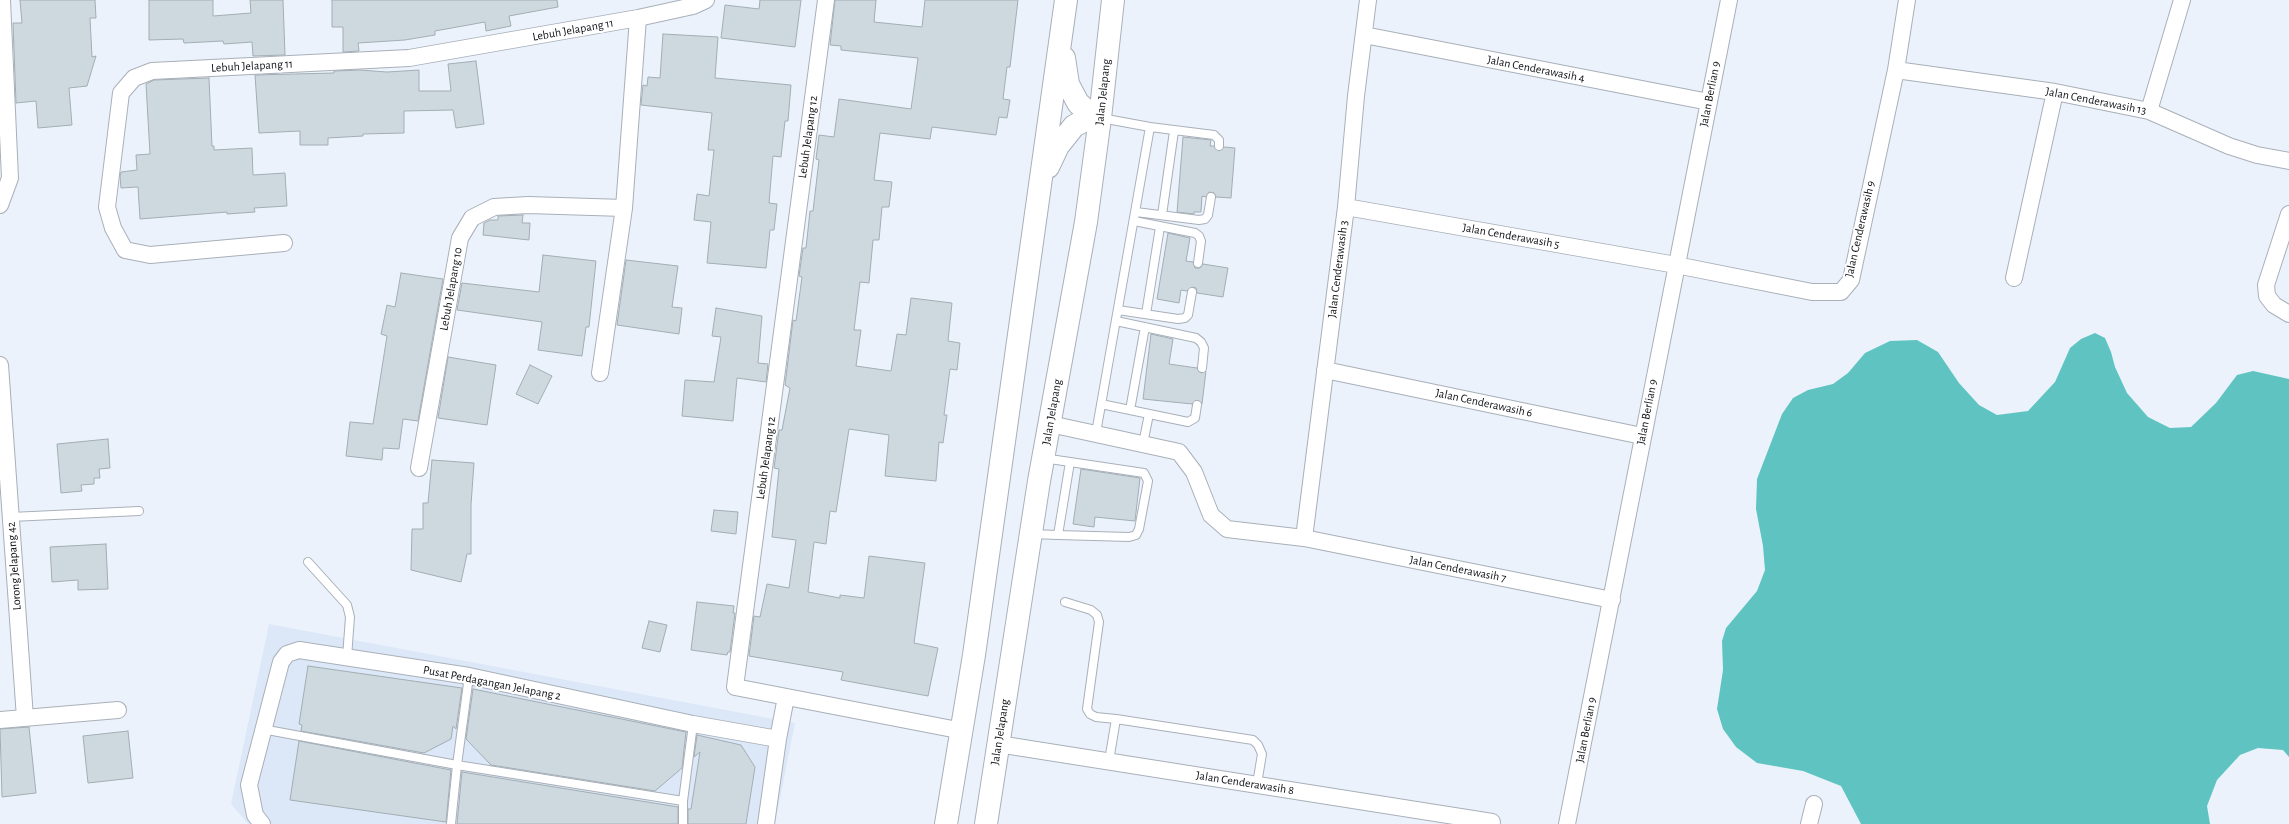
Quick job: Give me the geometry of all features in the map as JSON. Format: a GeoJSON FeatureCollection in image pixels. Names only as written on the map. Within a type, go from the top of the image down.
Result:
{"type":"FeatureCollection","features":[{"type":"Feature","properties":{"kind":"main road"},"geometry":{"type":"LineString","coordinates":[[946,824],[963,731],[1066,0]]}},
{"type":"Feature","properties":{"kind":"main road","name":"Jalan Jelapang"},"geometry":{"type":"LineString","coordinates":[[986,824],[1030,534],[1086,222],[1100,118],[1113,0]]}},
{"type":"Feature","properties":{"kind":"main road"},"geometry":{"type":"LineString","coordinates":[[1062,34],[1066,74],[1072,94],[1083,108],[1100,118]]}},
{"type":"Feature","properties":{"kind":"main road"},"geometry":{"type":"LineString","coordinates":[[1040,189],[1054,152],[1069,131],[1085,120],[1100,118]]}},
{"type":"Feature","properties":{"kind":"street"},"geometry":{"type":"LineString","coordinates":[[0,205],[10,178],[2,0]]}},
{"type":"Feature","properties":{"kind":"street","name":"Lebuh Jelapang 11"},"geometry":{"type":"LineString","coordinates":[[284,243],[150,255],[126,250],[113,228],[107,207],[122,93],[134,78],[152,72],[409,58],[638,18],[693,6],[706,0]]}},
{"type":"Feature","properties":{"kind":"street","name":"Lebuh Jelapang 12"},"geometry":{"type":"LineString","coordinates":[[826,0],[736,687],[786,698],[963,731]]}},
{"type":"Feature","properties":{"kind":"street","name":"Jalan Cenderawasih 3"},"geometry":{"type":"LineString","coordinates":[[1304,538],[1346,207],[1356,96],[1368,0]]}},
{"type":"Feature","properties":{"kind":"street","name":"Jalan Berlian 9"},"geometry":{"type":"LineString","coordinates":[[1567,824],[1612,600],[1642,436],[1729,0]]}},
{"type":"Feature","properties":{"kind":"street","name":"Jalan Cenderawasih 9"},"geometry":{"type":"LineString","coordinates":[[1676,265],[1812,292],[1840,292],[1851,280],[1896,70],[1907,0]]}},
{"type":"Feature","properties":{"kind":"street"},"geometry":{"type":"LineString","coordinates":[[2149,111],[2182,0]]}},
{"type":"Feature","properties":{"kind":"street"},"geometry":{"type":"LineString","coordinates":[[600,373],[624,208],[638,18]]}},
{"type":"Feature","properties":{"kind":"street","name":"Jalan Cenderawasih 4"},"geometry":{"type":"LineString","coordinates":[[1364,35],[1709,102]]}},
{"type":"Feature","properties":{"kind":"street","name":"Jalan Cenderawasih 13"},"geometry":{"type":"LineString","coordinates":[[1896,70],[2055,92],[2149,111],[2229,146],[2257,155],[2289,161]]}},
{"type":"Feature","properties":{"kind":"street"},"geometry":{"type":"LineString","coordinates":[[2014,278],[2055,92]]}},
{"type":"Feature","properties":{"kind":"street","name":"Lebuh Jelapang 10"},"geometry":{"type":"LineString","coordinates":[[418,468],[460,238],[472,218],[494,207],[528,205],[624,208]]}},
{"type":"Feature","properties":{"kind":"street","name":"Jalan Cenderawasih 5"},"geometry":{"type":"LineString","coordinates":[[1346,207],[1676,265]]}},
{"type":"Feature","properties":{"kind":"street"},"geometry":{"type":"LineString","coordinates":[[2289,214],[2266,285],[2267,296],[2274,305],[2289,314]]}},
{"type":"Feature","properties":{"kind":"street","name":"Lorong Jelapang 42"},"geometry":{"type":"LineString","coordinates":[[0,365],[25,718]]}},
{"type":"Feature","properties":{"kind":"street","name":"Jalan Cenderawasih 6"},"geometry":{"type":"LineString","coordinates":[[1325,370],[1642,436]]}},
{"type":"Feature","properties":{"kind":"street","name":"Jalan Cenderawasih 7"},"geometry":{"type":"LineString","coordinates":[[1050,424],[1178,452],[1194,472],[1211,515],[1227,529],[1304,538],[1612,600]]}},
{"type":"Feature","properties":{"kind":"street","name":"Pusat Perdagangan Jelapang 2"},"geometry":{"type":"LineString","coordinates":[[258,820],[249,786],[262,729],[281,662],[287,654],[299,650],[469,676],[693,724],[778,739]]}},
{"type":"Feature","properties":{"kind":"street"},"geometry":{"type":"LineString","coordinates":[[766,824],[778,739],[786,698]]}},
{"type":"Feature","properties":{"kind":"street"},"geometry":{"type":"LineString","coordinates":[[0,720],[118,710]]}},
{"type":"Feature","properties":{"kind":"street","name":"Jalan Cenderawasih 8"},"geometry":{"type":"LineString","coordinates":[[998,744],[1492,822]]}},
{"type":"Feature","properties":{"kind":"street"},"geometry":{"type":"LineString","coordinates":[[1808,824],[1814,804]]}},
{"type":"Feature","properties":{"kind":"lane"},"geometry":{"type":"LineString","coordinates":[[1100,118],[1174,131],[1214,135],[1219,140],[1218,146]]}},
{"type":"Feature","properties":{"kind":"lane"},"geometry":{"type":"LineString","coordinates":[[1096,434],[1150,127]]}},
{"type":"Feature","properties":{"kind":"lane"},"geometry":{"type":"LineString","coordinates":[[1162,215],[1174,131]]}},
{"type":"Feature","properties":{"kind":"lane"},"geometry":{"type":"LineString","coordinates":[[1136,212],[1199,220],[1205,219],[1208,215],[1211,197]]}},
{"type":"Feature","properties":{"kind":"lane"},"geometry":{"type":"LineString","coordinates":[[1134,221],[1195,233],[1199,236],[1201,241],[1198,263]]}},
{"type":"Feature","properties":{"kind":"lane"},"geometry":{"type":"LineString","coordinates":[[1146,314],[1160,226]]}},
{"type":"Feature","properties":{"kind":"lane"},"geometry":{"type":"LineString","coordinates":[[1118,310],[1178,319],[1185,318],[1188,315],[1192,292]]}},
{"type":"Feature","properties":{"kind":"lane"},"geometry":{"type":"LineString","coordinates":[[1116,321],[1196,338],[1201,342],[1204,348],[1202,368]]}},
{"type":"Feature","properties":{"kind":"lane"},"geometry":{"type":"LineString","coordinates":[[1130,410],[1146,327]]}},
{"type":"Feature","properties":{"kind":"lane"},"geometry":{"type":"LineString","coordinates":[[1101,404],[1192,421],[1195,418],[1197,405]]}},
{"type":"Feature","properties":{"kind":"lane"},"geometry":{"type":"LineString","coordinates":[[1143,444],[1149,414]]}},
{"type":"Feature","properties":{"kind":"lane"},"geometry":{"type":"LineString","coordinates":[[1030,534],[1129,537],[1136,535],[1139,529],[1148,481],[1144,473],[1043,458]]}},
{"type":"Feature","properties":{"kind":"lane"},"geometry":{"type":"LineString","coordinates":[[1058,534],[1070,462]]}},
{"type":"Feature","properties":{"kind":"lane"},"geometry":{"type":"LineString","coordinates":[[11,517],[139,511]]}},
{"type":"Feature","properties":{"kind":"lane"},"geometry":{"type":"LineString","coordinates":[[308,562],[347,605],[350,618],[347,657]]}},
{"type":"Feature","properties":{"kind":"lane"},"geometry":{"type":"LineString","coordinates":[[1065,602],[1091,610],[1097,615],[1098,622],[1087,709],[1090,714],[1096,717],[1253,740],[1258,745],[1262,754],[1257,784]]}},
{"type":"Feature","properties":{"kind":"lane"},"geometry":{"type":"LineString","coordinates":[[451,824],[469,676]]}},
{"type":"Feature","properties":{"kind":"lane"},"geometry":{"type":"LineString","coordinates":[[1108,761],[1116,719]]}},
{"type":"Feature","properties":{"kind":"lane"},"geometry":{"type":"LineString","coordinates":[[683,824],[683,801],[693,724]]}},
{"type":"Feature","properties":{"kind":"lane"},"geometry":{"type":"LineString","coordinates":[[262,729],[457,765],[683,801]]}},
{"type":"Feature","properties":{"kind":"shaded area"},"geometry":{"type":"Polygon","coordinates":[[[2095,333],[2105,338],[2115,367],[2127,393],[2148,417],[2170,428],[2191,427],[2216,403],[2237,375],[2253,371],[2289,379],[2289,757],[2283,750],[2258,748],[2240,755],[2217,780],[2207,806],[2210,824],[1861,824],[1841,786],[1803,771],[1757,763],[1736,747],[1723,729],[1717,709],[1723,670],[1722,641],[1726,628],[1757,591],[1765,570],[1763,546],[1756,509],[1757,479],[1782,414],[1793,398],[1808,390],[1833,384],[1848,373],[1865,353],[1890,341],[1917,340],[1938,352],[1959,383],[1979,405],[1997,415],[2028,411],[2055,382],[2070,348],[2081,339],[2095,333]]]}},
{"type":"Feature","properties":{"kind":"shaded area"},"geometry":{"type":"Polygon","coordinates":[[[269,624],[795,723],[775,824],[248,824],[231,804],[269,624]]]}},
{"type":"Feature","properties":{"kind":"building"},"geometry":{"type":"Polygon","coordinates":[[[20,0],[95,0],[96,18],[90,18],[92,57],[96,56],[87,86],[69,88],[72,125],[38,128],[36,101],[16,103],[13,23],[22,23],[20,0]]]}},
{"type":"Feature","properties":{"kind":"building"},"geometry":{"type":"Polygon","coordinates":[[[149,0],[213,0],[213,16],[251,13],[250,0],[283,0],[285,55],[253,56],[252,42],[224,44],[223,41],[184,43],[183,39],[149,40],[149,0]]]}},
{"type":"Feature","properties":{"kind":"building"},"geometry":{"type":"Polygon","coordinates":[[[332,0],[557,0],[558,7],[509,16],[511,26],[486,31],[485,22],[435,31],[435,35],[405,40],[358,43],[359,51],[343,52],[343,27],[332,27],[332,0]]]}},
{"type":"Feature","properties":{"kind":"building"},"geometry":{"type":"Polygon","coordinates":[[[760,0],[801,0],[795,47],[721,38],[725,5],[759,9],[760,0]]]}},
{"type":"Feature","properties":{"kind":"building"},"geometry":{"type":"Polygon","coordinates":[[[835,0],[876,0],[874,22],[922,27],[925,0],[1018,0],[1010,67],[1007,67],[1003,99],[1010,100],[1007,118],[999,117],[996,135],[932,127],[930,139],[880,133],[874,180],[892,182],[889,207],[882,207],[879,240],[873,240],[869,283],[860,282],[854,330],[861,330],[856,366],[891,371],[897,334],[906,335],[911,298],[952,303],[948,341],[960,343],[957,370],[950,369],[944,415],[947,415],[943,443],[939,442],[936,481],[885,476],[889,435],[849,429],[836,512],[830,511],[826,544],[814,542],[808,592],[840,598],[840,595],[864,598],[869,556],[925,563],[914,643],[938,648],[928,696],[841,680],[843,672],[749,656],[754,616],[760,617],[767,584],[789,588],[796,540],[772,537],[779,469],[774,468],[779,430],[782,430],[790,388],[785,385],[793,320],[796,321],[802,277],[799,276],[803,248],[806,248],[810,211],[813,211],[819,160],[816,159],[819,135],[834,137],[839,99],[911,109],[918,58],[841,50],[841,46],[830,45],[835,0]]]}},
{"type":"Feature","properties":{"kind":"building"},"geometry":{"type":"Polygon","coordinates":[[[663,34],[718,37],[715,78],[791,85],[788,121],[785,121],[781,157],[773,156],[769,203],[777,204],[774,230],[770,230],[766,268],[707,263],[711,222],[694,220],[697,194],[709,196],[714,150],[708,150],[712,113],[641,105],[643,85],[647,86],[648,77],[660,78],[663,34]]]}},
{"type":"Feature","properties":{"kind":"building"},"geometry":{"type":"Polygon","coordinates":[[[476,61],[484,124],[456,128],[453,110],[404,111],[404,133],[363,134],[363,136],[328,138],[328,145],[300,145],[300,131],[259,133],[255,75],[334,73],[334,71],[360,70],[387,72],[419,70],[419,91],[451,91],[448,64],[476,61]]]}},
{"type":"Feature","properties":{"kind":"building"},"geometry":{"type":"Polygon","coordinates":[[[209,78],[212,146],[214,146],[214,150],[252,148],[253,175],[285,173],[287,206],[254,208],[255,212],[227,214],[227,212],[140,219],[138,187],[121,188],[120,176],[121,172],[137,170],[136,155],[150,154],[146,84],[154,80],[209,78]]]}},
{"type":"Feature","properties":{"kind":"building"},"geometry":{"type":"Polygon","coordinates":[[[1183,137],[1211,140],[1210,146],[1214,146],[1219,151],[1224,147],[1235,148],[1231,198],[1216,197],[1214,193],[1209,192],[1206,197],[1202,196],[1201,212],[1194,212],[1194,214],[1177,212],[1183,137]]]}},
{"type":"Feature","properties":{"kind":"building"},"geometry":{"type":"Polygon","coordinates":[[[523,215],[522,223],[530,223],[529,240],[483,235],[484,223],[490,220],[498,220],[498,216],[523,215]]]}},
{"type":"Feature","properties":{"kind":"building"},"geometry":{"type":"Polygon","coordinates":[[[1168,233],[1190,238],[1186,261],[1193,262],[1195,268],[1200,268],[1203,264],[1228,268],[1223,297],[1197,293],[1196,288],[1193,287],[1187,291],[1181,290],[1179,303],[1157,299],[1168,233]]]}},
{"type":"Feature","properties":{"kind":"building"},"geometry":{"type":"Polygon","coordinates":[[[543,255],[596,261],[589,327],[586,327],[582,356],[538,350],[542,322],[457,310],[462,283],[539,292],[543,255]]]}},
{"type":"Feature","properties":{"kind":"building"},"geometry":{"type":"Polygon","coordinates":[[[626,260],[678,266],[672,307],[682,308],[679,334],[617,325],[626,260]]]}},
{"type":"Feature","properties":{"kind":"building"},"geometry":{"type":"Polygon","coordinates":[[[401,273],[443,279],[418,421],[403,419],[399,449],[383,448],[382,460],[346,456],[350,422],[373,424],[387,336],[381,334],[387,305],[395,307],[401,273]]]}},
{"type":"Feature","properties":{"kind":"building"},"geometry":{"type":"Polygon","coordinates":[[[716,308],[762,316],[758,363],[768,364],[766,382],[737,378],[733,421],[682,416],[685,380],[714,382],[721,337],[712,336],[716,308]]]}},
{"type":"Feature","properties":{"kind":"building"},"geometry":{"type":"Polygon","coordinates":[[[1151,334],[1173,339],[1169,364],[1197,368],[1201,373],[1206,371],[1202,404],[1197,400],[1192,404],[1143,399],[1151,334]]]}},
{"type":"Feature","properties":{"kind":"building"},"geometry":{"type":"Polygon","coordinates":[[[448,357],[496,365],[487,425],[438,418],[448,357]]]}},
{"type":"Feature","properties":{"kind":"building"},"geometry":{"type":"Polygon","coordinates":[[[530,365],[552,376],[538,404],[516,394],[530,365]]]}},
{"type":"Feature","properties":{"kind":"building"},"geometry":{"type":"Polygon","coordinates":[[[108,439],[110,468],[99,469],[100,478],[94,478],[94,484],[81,485],[82,491],[61,493],[57,444],[108,439]]]}},
{"type":"Feature","properties":{"kind":"building"},"geometry":{"type":"Polygon","coordinates":[[[432,460],[474,463],[471,505],[471,554],[467,554],[461,582],[411,570],[412,529],[423,529],[423,503],[428,503],[432,460]]]}},
{"type":"Feature","properties":{"kind":"building"},"geometry":{"type":"Polygon","coordinates":[[[1081,469],[1140,478],[1135,521],[1095,517],[1094,527],[1073,524],[1081,469]]]}},
{"type":"Feature","properties":{"kind":"building"},"geometry":{"type":"Polygon","coordinates":[[[714,510],[738,512],[736,534],[711,531],[714,510]]]}},
{"type":"Feature","properties":{"kind":"building"},"geometry":{"type":"Polygon","coordinates":[[[106,544],[108,589],[78,590],[78,580],[52,582],[50,547],[106,544]]]}},
{"type":"Feature","properties":{"kind":"building"},"geometry":{"type":"Polygon","coordinates":[[[697,602],[734,606],[733,613],[735,613],[730,652],[728,652],[727,655],[691,650],[697,602]]]}},
{"type":"Feature","properties":{"kind":"building"},"geometry":{"type":"Polygon","coordinates":[[[649,621],[667,625],[660,652],[642,648],[649,621]]]}},
{"type":"Feature","properties":{"kind":"building"},"geometry":{"type":"Polygon","coordinates":[[[308,666],[462,688],[456,729],[453,726],[451,739],[424,753],[301,731],[302,725],[299,724],[308,666]]]}},
{"type":"Feature","properties":{"kind":"building"},"geometry":{"type":"Polygon","coordinates":[[[473,689],[686,732],[682,768],[655,791],[491,765],[466,739],[473,689]]]}},
{"type":"Feature","properties":{"kind":"building"},"geometry":{"type":"Polygon","coordinates":[[[29,727],[36,793],[2,797],[0,729],[29,727]]]}},
{"type":"Feature","properties":{"kind":"building"},"geometry":{"type":"Polygon","coordinates":[[[128,731],[133,778],[88,783],[83,736],[128,731]]]}},
{"type":"Feature","properties":{"kind":"building"},"geometry":{"type":"Polygon","coordinates":[[[697,735],[741,745],[755,767],[746,824],[688,824],[688,809],[691,809],[700,752],[694,757],[697,735]]]}},
{"type":"Feature","properties":{"kind":"building"},"geometry":{"type":"Polygon","coordinates":[[[299,741],[451,770],[446,822],[290,800],[299,741]]]}},
{"type":"Feature","properties":{"kind":"building"},"geometry":{"type":"Polygon","coordinates":[[[462,772],[678,807],[678,824],[457,824],[462,772]]]}}]}
